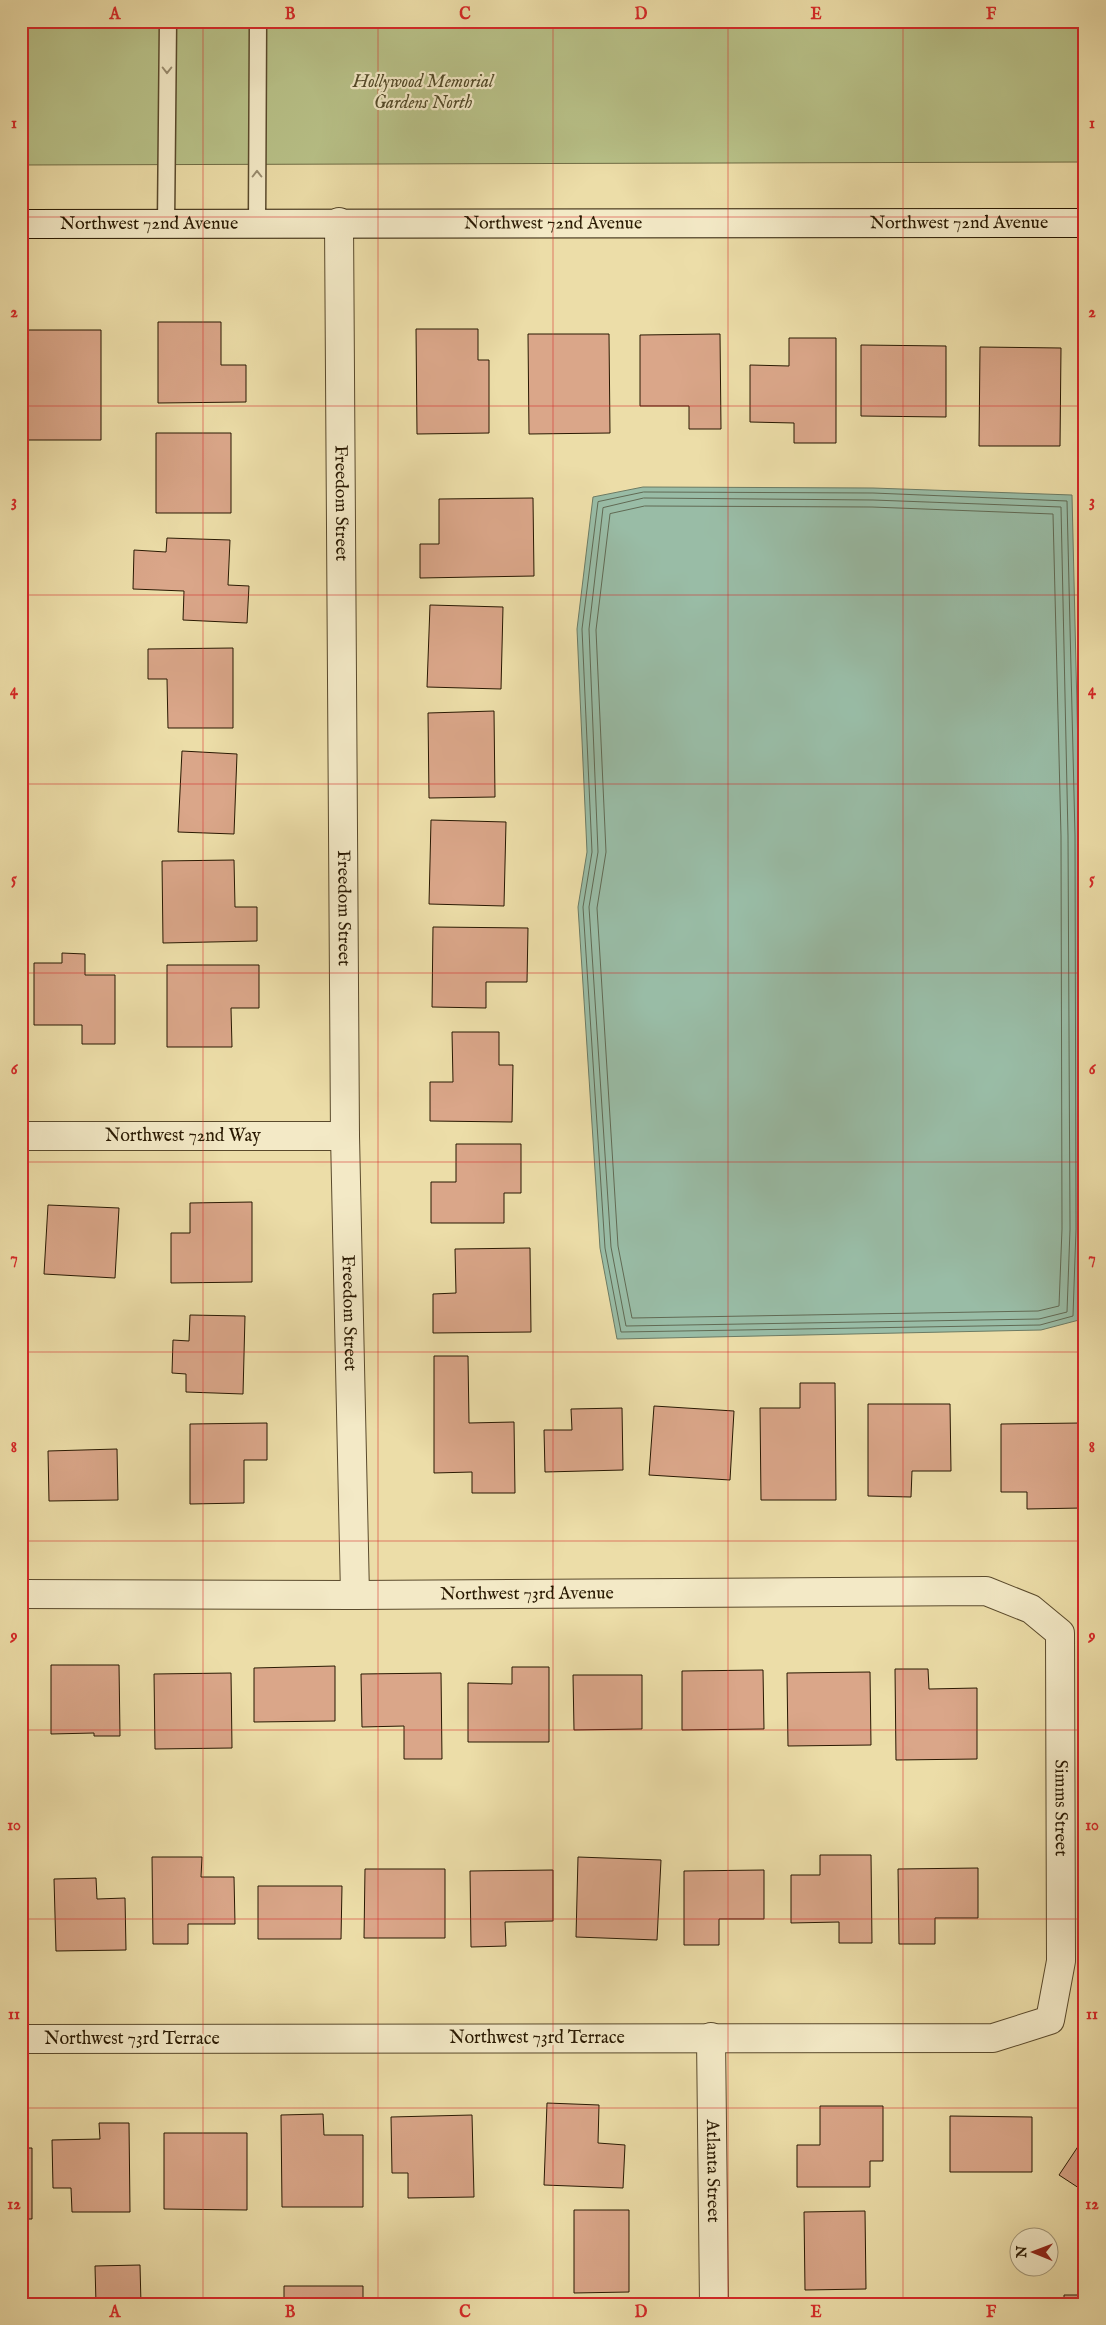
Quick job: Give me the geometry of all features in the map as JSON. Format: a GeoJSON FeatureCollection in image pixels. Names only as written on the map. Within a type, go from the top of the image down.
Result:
{"type":"FeatureCollection","features":[{"type":"Feature","properties":{"kind":"street","name":"Northwest 72nd Avenue"},"geometry":{"type":"LineString","coordinates":[[21,224],[257,222],[1085,223]]}},
{"type":"Feature","properties":{"kind":"street","name":"Freedom Street"},"geometry":{"type":"LineString","coordinates":[[339,222],[345,1136],[355,1595]]}},
{"type":"Feature","properties":{"kind":"street","name":"Northwest 72nd Way"},"geometry":{"type":"LineString","coordinates":[[21,1136],[345,1136]]}},
{"type":"Feature","properties":{"kind":"street","name":"Northwest 73rd Avenue"},"geometry":{"type":"LineString","coordinates":[[21,1594],[355,1595],[986,1592],[1031,1609]]}},
{"type":"Feature","properties":{"kind":"street","name":"Simms Street"},"geometry":{"type":"LineString","coordinates":[[1031,1609],[1060,1633],[1061,1961],[1050,2020]]}},
{"type":"Feature","properties":{"kind":"street","name":"Northwest 73rd Terrace"},"geometry":{"type":"LineString","coordinates":[[21,2039],[993,2038],[1050,2020]]}},
{"type":"Feature","properties":{"kind":"street","name":"Atlanta Street"},"geometry":{"type":"LineString","coordinates":[[711,2037],[714,2304]]}},
{"type":"Feature","properties":{"kind":"lane"},"geometry":{"type":"LineString","coordinates":[[166,223],[168,21]]}},
{"type":"Feature","properties":{"kind":"lane"},"geometry":{"type":"LineString","coordinates":[[257,222],[258,21]]}},
{"type":"Feature","properties":{"kind":"green space","name":"Hollywood Memorial Gardens North"},"geometry":{"type":"Polygon","coordinates":[[[21,21],[1085,21],[1085,162],[21,165],[21,21]]]}},
{"type":"Feature","properties":{"kind":"water"},"geometry":{"type":"Polygon","coordinates":[[[643,487],[873,488],[1072,495],[1080,836],[1079,1320],[1041,1330],[617,1339],[600,1248],[578,907],[587,852],[577,629],[593,497],[643,487]]]}},
{"type":"Feature","properties":{"kind":"building"},"geometry":{"type":"Polygon","coordinates":[[[158,322],[221,322],[221,365],[246,365],[246,402],[158,403],[158,322]]]}},
{"type":"Feature","properties":{"kind":"building"},"geometry":{"type":"Polygon","coordinates":[[[416,329],[478,329],[478,360],[489,360],[489,433],[417,434],[416,329]]]}},
{"type":"Feature","properties":{"kind":"building"},"geometry":{"type":"Polygon","coordinates":[[[28,330],[101,330],[101,440],[28,440],[28,330]]]}},
{"type":"Feature","properties":{"kind":"building"},"geometry":{"type":"Polygon","coordinates":[[[528,334],[609,334],[610,433],[529,434],[528,334]]]}},
{"type":"Feature","properties":{"kind":"building"},"geometry":{"type":"Polygon","coordinates":[[[720,334],[721,429],[689,429],[689,406],[640,406],[640,335],[720,334]]]}},
{"type":"Feature","properties":{"kind":"building"},"geometry":{"type":"Polygon","coordinates":[[[789,338],[836,338],[836,443],[794,443],[794,423],[750,422],[750,365],[789,366],[789,338]]]}},
{"type":"Feature","properties":{"kind":"building"},"geometry":{"type":"Polygon","coordinates":[[[861,345],[946,346],[946,417],[861,416],[861,345]]]}},
{"type":"Feature","properties":{"kind":"building"},"geometry":{"type":"Polygon","coordinates":[[[980,347],[1061,348],[1060,446],[979,446],[980,347]]]}},
{"type":"Feature","properties":{"kind":"building"},"geometry":{"type":"Polygon","coordinates":[[[156,433],[231,433],[231,513],[156,513],[156,433]]]}},
{"type":"Feature","properties":{"kind":"building"},"geometry":{"type":"Polygon","coordinates":[[[533,498],[534,576],[420,578],[420,544],[439,544],[439,499],[533,498]]]}},
{"type":"Feature","properties":{"kind":"building"},"geometry":{"type":"Polygon","coordinates":[[[167,538],[230,540],[228,585],[249,586],[247,623],[183,620],[184,591],[133,589],[134,550],[166,552],[167,538]]]}},
{"type":"Feature","properties":{"kind":"building"},"geometry":{"type":"Polygon","coordinates":[[[430,605],[503,607],[501,689],[427,687],[430,605]]]}},
{"type":"Feature","properties":{"kind":"building"},"geometry":{"type":"Polygon","coordinates":[[[233,648],[233,728],[168,728],[167,679],[148,679],[148,649],[233,648]]]}},
{"type":"Feature","properties":{"kind":"building"},"geometry":{"type":"Polygon","coordinates":[[[494,711],[495,797],[429,798],[428,713],[494,711]]]}},
{"type":"Feature","properties":{"kind":"building"},"geometry":{"type":"Polygon","coordinates":[[[182,751],[237,754],[234,834],[178,832],[182,751]]]}},
{"type":"Feature","properties":{"kind":"building"},"geometry":{"type":"Polygon","coordinates":[[[431,820],[506,822],[504,906],[429,904],[431,820]]]}},
{"type":"Feature","properties":{"kind":"building"},"geometry":{"type":"Polygon","coordinates":[[[234,860],[235,907],[257,907],[257,941],[163,943],[162,861],[234,860]]]}},
{"type":"Feature","properties":{"kind":"building"},"geometry":{"type":"Polygon","coordinates":[[[433,927],[528,928],[527,982],[486,982],[486,1008],[432,1007],[433,927]]]}},
{"type":"Feature","properties":{"kind":"building"},"geometry":{"type":"Polygon","coordinates":[[[62,953],[85,954],[85,975],[115,975],[115,1044],[82,1044],[82,1025],[34,1025],[34,963],[62,963],[62,953]]]}},
{"type":"Feature","properties":{"kind":"building"},"geometry":{"type":"Polygon","coordinates":[[[167,965],[259,965],[259,1008],[231,1008],[232,1047],[167,1047],[167,965]]]}},
{"type":"Feature","properties":{"kind":"building"},"geometry":{"type":"Polygon","coordinates":[[[452,1032],[499,1032],[499,1065],[513,1065],[512,1122],[430,1121],[430,1082],[453,1082],[452,1032]]]}},
{"type":"Feature","properties":{"kind":"building"},"geometry":{"type":"Polygon","coordinates":[[[456,1144],[521,1144],[521,1193],[504,1193],[504,1223],[431,1223],[431,1182],[456,1182],[456,1144]]]}},
{"type":"Feature","properties":{"kind":"building"},"geometry":{"type":"Polygon","coordinates":[[[252,1202],[252,1282],[171,1283],[171,1233],[190,1233],[190,1203],[252,1202]]]}},
{"type":"Feature","properties":{"kind":"building"},"geometry":{"type":"Polygon","coordinates":[[[48,1205],[119,1208],[115,1278],[44,1274],[48,1205]]]}},
{"type":"Feature","properties":{"kind":"building"},"geometry":{"type":"Polygon","coordinates":[[[530,1248],[531,1332],[433,1333],[433,1294],[456,1293],[455,1249],[530,1248]]]}},
{"type":"Feature","properties":{"kind":"building"},"geometry":{"type":"Polygon","coordinates":[[[190,1315],[245,1316],[243,1394],[186,1392],[186,1374],[172,1373],[173,1340],[189,1341],[190,1315]]]}},
{"type":"Feature","properties":{"kind":"building"},"geometry":{"type":"Polygon","coordinates":[[[434,1356],[468,1356],[469,1423],[514,1422],[515,1493],[472,1493],[472,1472],[434,1473],[434,1356]]]}},
{"type":"Feature","properties":{"kind":"building"},"geometry":{"type":"Polygon","coordinates":[[[800,1383],[835,1383],[836,1500],[761,1500],[760,1408],[800,1408],[800,1383]]]}},
{"type":"Feature","properties":{"kind":"building"},"geometry":{"type":"Polygon","coordinates":[[[868,1404],[950,1404],[951,1471],[912,1471],[911,1497],[868,1496],[868,1404]]]}},
{"type":"Feature","properties":{"kind":"building"},"geometry":{"type":"Polygon","coordinates":[[[654,1406],[734,1411],[730,1480],[649,1475],[654,1406]]]}},
{"type":"Feature","properties":{"kind":"building"},"geometry":{"type":"Polygon","coordinates":[[[622,1408],[623,1470],[545,1472],[544,1430],[572,1430],[571,1409],[622,1408]]]}},
{"type":"Feature","properties":{"kind":"building"},"geometry":{"type":"Polygon","coordinates":[[[267,1423],[267,1460],[244,1460],[244,1503],[190,1504],[190,1424],[267,1423]]]}},
{"type":"Feature","properties":{"kind":"building"},"geometry":{"type":"Polygon","coordinates":[[[1081,1423],[1082,1508],[1027,1509],[1027,1492],[1001,1492],[1001,1424],[1081,1423]]]}},
{"type":"Feature","properties":{"kind":"building"},"geometry":{"type":"Polygon","coordinates":[[[117,1449],[118,1500],[49,1501],[48,1451],[117,1449]]]}},
{"type":"Feature","properties":{"kind":"building"},"geometry":{"type":"Polygon","coordinates":[[[51,1665],[119,1665],[120,1736],[94,1736],[94,1733],[51,1734],[51,1665]]]}},
{"type":"Feature","properties":{"kind":"building"},"geometry":{"type":"Polygon","coordinates":[[[335,1666],[335,1721],[254,1722],[254,1668],[335,1666]]]}},
{"type":"Feature","properties":{"kind":"building"},"geometry":{"type":"Polygon","coordinates":[[[512,1667],[549,1667],[549,1742],[468,1742],[468,1683],[512,1684],[512,1667]]]}},
{"type":"Feature","properties":{"kind":"building"},"geometry":{"type":"Polygon","coordinates":[[[895,1669],[928,1669],[929,1689],[977,1688],[977,1759],[896,1760],[895,1669]]]}},
{"type":"Feature","properties":{"kind":"building"},"geometry":{"type":"Polygon","coordinates":[[[763,1670],[764,1729],[682,1730],[682,1671],[763,1670]]]}},
{"type":"Feature","properties":{"kind":"building"},"geometry":{"type":"Polygon","coordinates":[[[870,1672],[871,1745],[788,1746],[787,1673],[870,1672]]]}},
{"type":"Feature","properties":{"kind":"building"},"geometry":{"type":"Polygon","coordinates":[[[231,1673],[232,1748],[155,1749],[154,1674],[231,1673]]]}},
{"type":"Feature","properties":{"kind":"building"},"geometry":{"type":"Polygon","coordinates":[[[441,1673],[442,1759],[404,1759],[404,1726],[362,1727],[361,1674],[441,1673]]]}},
{"type":"Feature","properties":{"kind":"building"},"geometry":{"type":"Polygon","coordinates":[[[573,1675],[642,1675],[642,1729],[574,1730],[573,1675]]]}},
{"type":"Feature","properties":{"kind":"building"},"geometry":{"type":"Polygon","coordinates":[[[820,1855],[871,1855],[872,1943],[839,1943],[839,1922],[791,1923],[791,1875],[820,1875],[820,1855]]]}},
{"type":"Feature","properties":{"kind":"building"},"geometry":{"type":"Polygon","coordinates":[[[152,1857],[202,1857],[201,1877],[234,1877],[235,1924],[188,1924],[188,1944],[153,1944],[152,1857]]]}},
{"type":"Feature","properties":{"kind":"building"},"geometry":{"type":"Polygon","coordinates":[[[578,1857],[661,1860],[657,1940],[576,1937],[578,1857]]]}},
{"type":"Feature","properties":{"kind":"building"},"geometry":{"type":"Polygon","coordinates":[[[978,1868],[978,1918],[935,1918],[935,1944],[899,1944],[898,1869],[978,1868]]]}},
{"type":"Feature","properties":{"kind":"building"},"geometry":{"type":"Polygon","coordinates":[[[365,1869],[445,1869],[445,1938],[364,1938],[365,1869]]]}},
{"type":"Feature","properties":{"kind":"building"},"geometry":{"type":"Polygon","coordinates":[[[553,1870],[553,1921],[505,1922],[506,1946],[471,1947],[470,1871],[553,1870]]]}},
{"type":"Feature","properties":{"kind":"building"},"geometry":{"type":"Polygon","coordinates":[[[764,1870],[764,1919],[719,1919],[719,1945],[684,1945],[684,1871],[764,1870]]]}},
{"type":"Feature","properties":{"kind":"building"},"geometry":{"type":"Polygon","coordinates":[[[96,1878],[97,1899],[125,1898],[126,1950],[56,1951],[54,1879],[96,1878]]]}},
{"type":"Feature","properties":{"kind":"building"},"geometry":{"type":"Polygon","coordinates":[[[258,1886],[342,1886],[341,1939],[258,1939],[258,1886]]]}},
{"type":"Feature","properties":{"kind":"building"},"geometry":{"type":"Polygon","coordinates":[[[547,2103],[599,2105],[598,2143],[625,2145],[623,2188],[544,2185],[547,2103]]]}},
{"type":"Feature","properties":{"kind":"building"},"geometry":{"type":"Polygon","coordinates":[[[820,2106],[883,2106],[883,2161],[870,2161],[870,2187],[797,2187],[797,2145],[820,2145],[820,2106]]]}},
{"type":"Feature","properties":{"kind":"building"},"geometry":{"type":"Polygon","coordinates":[[[323,2114],[324,2135],[363,2135],[363,2207],[282,2207],[281,2115],[323,2114]]]}},
{"type":"Feature","properties":{"kind":"building"},"geometry":{"type":"Polygon","coordinates":[[[472,2115],[474,2197],[408,2198],[408,2173],[392,2173],[391,2117],[472,2115]]]}},
{"type":"Feature","properties":{"kind":"building"},"geometry":{"type":"Polygon","coordinates":[[[950,2116],[1032,2117],[1032,2172],[950,2172],[950,2116]]]}},
{"type":"Feature","properties":{"kind":"building"},"geometry":{"type":"Polygon","coordinates":[[[99,2123],[129,2123],[130,2212],[72,2212],[71,2188],[53,2188],[52,2140],[100,2139],[99,2123]]]}},
{"type":"Feature","properties":{"kind":"building"},"geometry":{"type":"Polygon","coordinates":[[[164,2133],[247,2133],[247,2210],[164,2209],[164,2133]]]}},
{"type":"Feature","properties":{"kind":"building"},"geometry":{"type":"Polygon","coordinates":[[[1085,2136],[1085,2192],[1059,2175],[1085,2136]]]}},
{"type":"Feature","properties":{"kind":"building"},"geometry":{"type":"Polygon","coordinates":[[[21,2148],[32,2148],[32,2219],[21,2219],[21,2148]]]}},
{"type":"Feature","properties":{"kind":"building"},"geometry":{"type":"Polygon","coordinates":[[[574,2210],[629,2210],[629,2292],[574,2293],[574,2210]]]}},
{"type":"Feature","properties":{"kind":"building"},"geometry":{"type":"Polygon","coordinates":[[[865,2211],[866,2289],[805,2290],[804,2212],[865,2211]]]}},
{"type":"Feature","properties":{"kind":"building"},"geometry":{"type":"Polygon","coordinates":[[[140,2265],[141,2304],[96,2304],[95,2266],[140,2265]]]}},
{"type":"Feature","properties":{"kind":"building"},"geometry":{"type":"Polygon","coordinates":[[[284,2286],[363,2286],[363,2304],[284,2304],[284,2286]]]}},
{"type":"Feature","properties":{"kind":"building"},"geometry":{"type":"Polygon","coordinates":[[[1064,2295],[1085,2295],[1085,2304],[1064,2304],[1064,2295]]]}}]}
